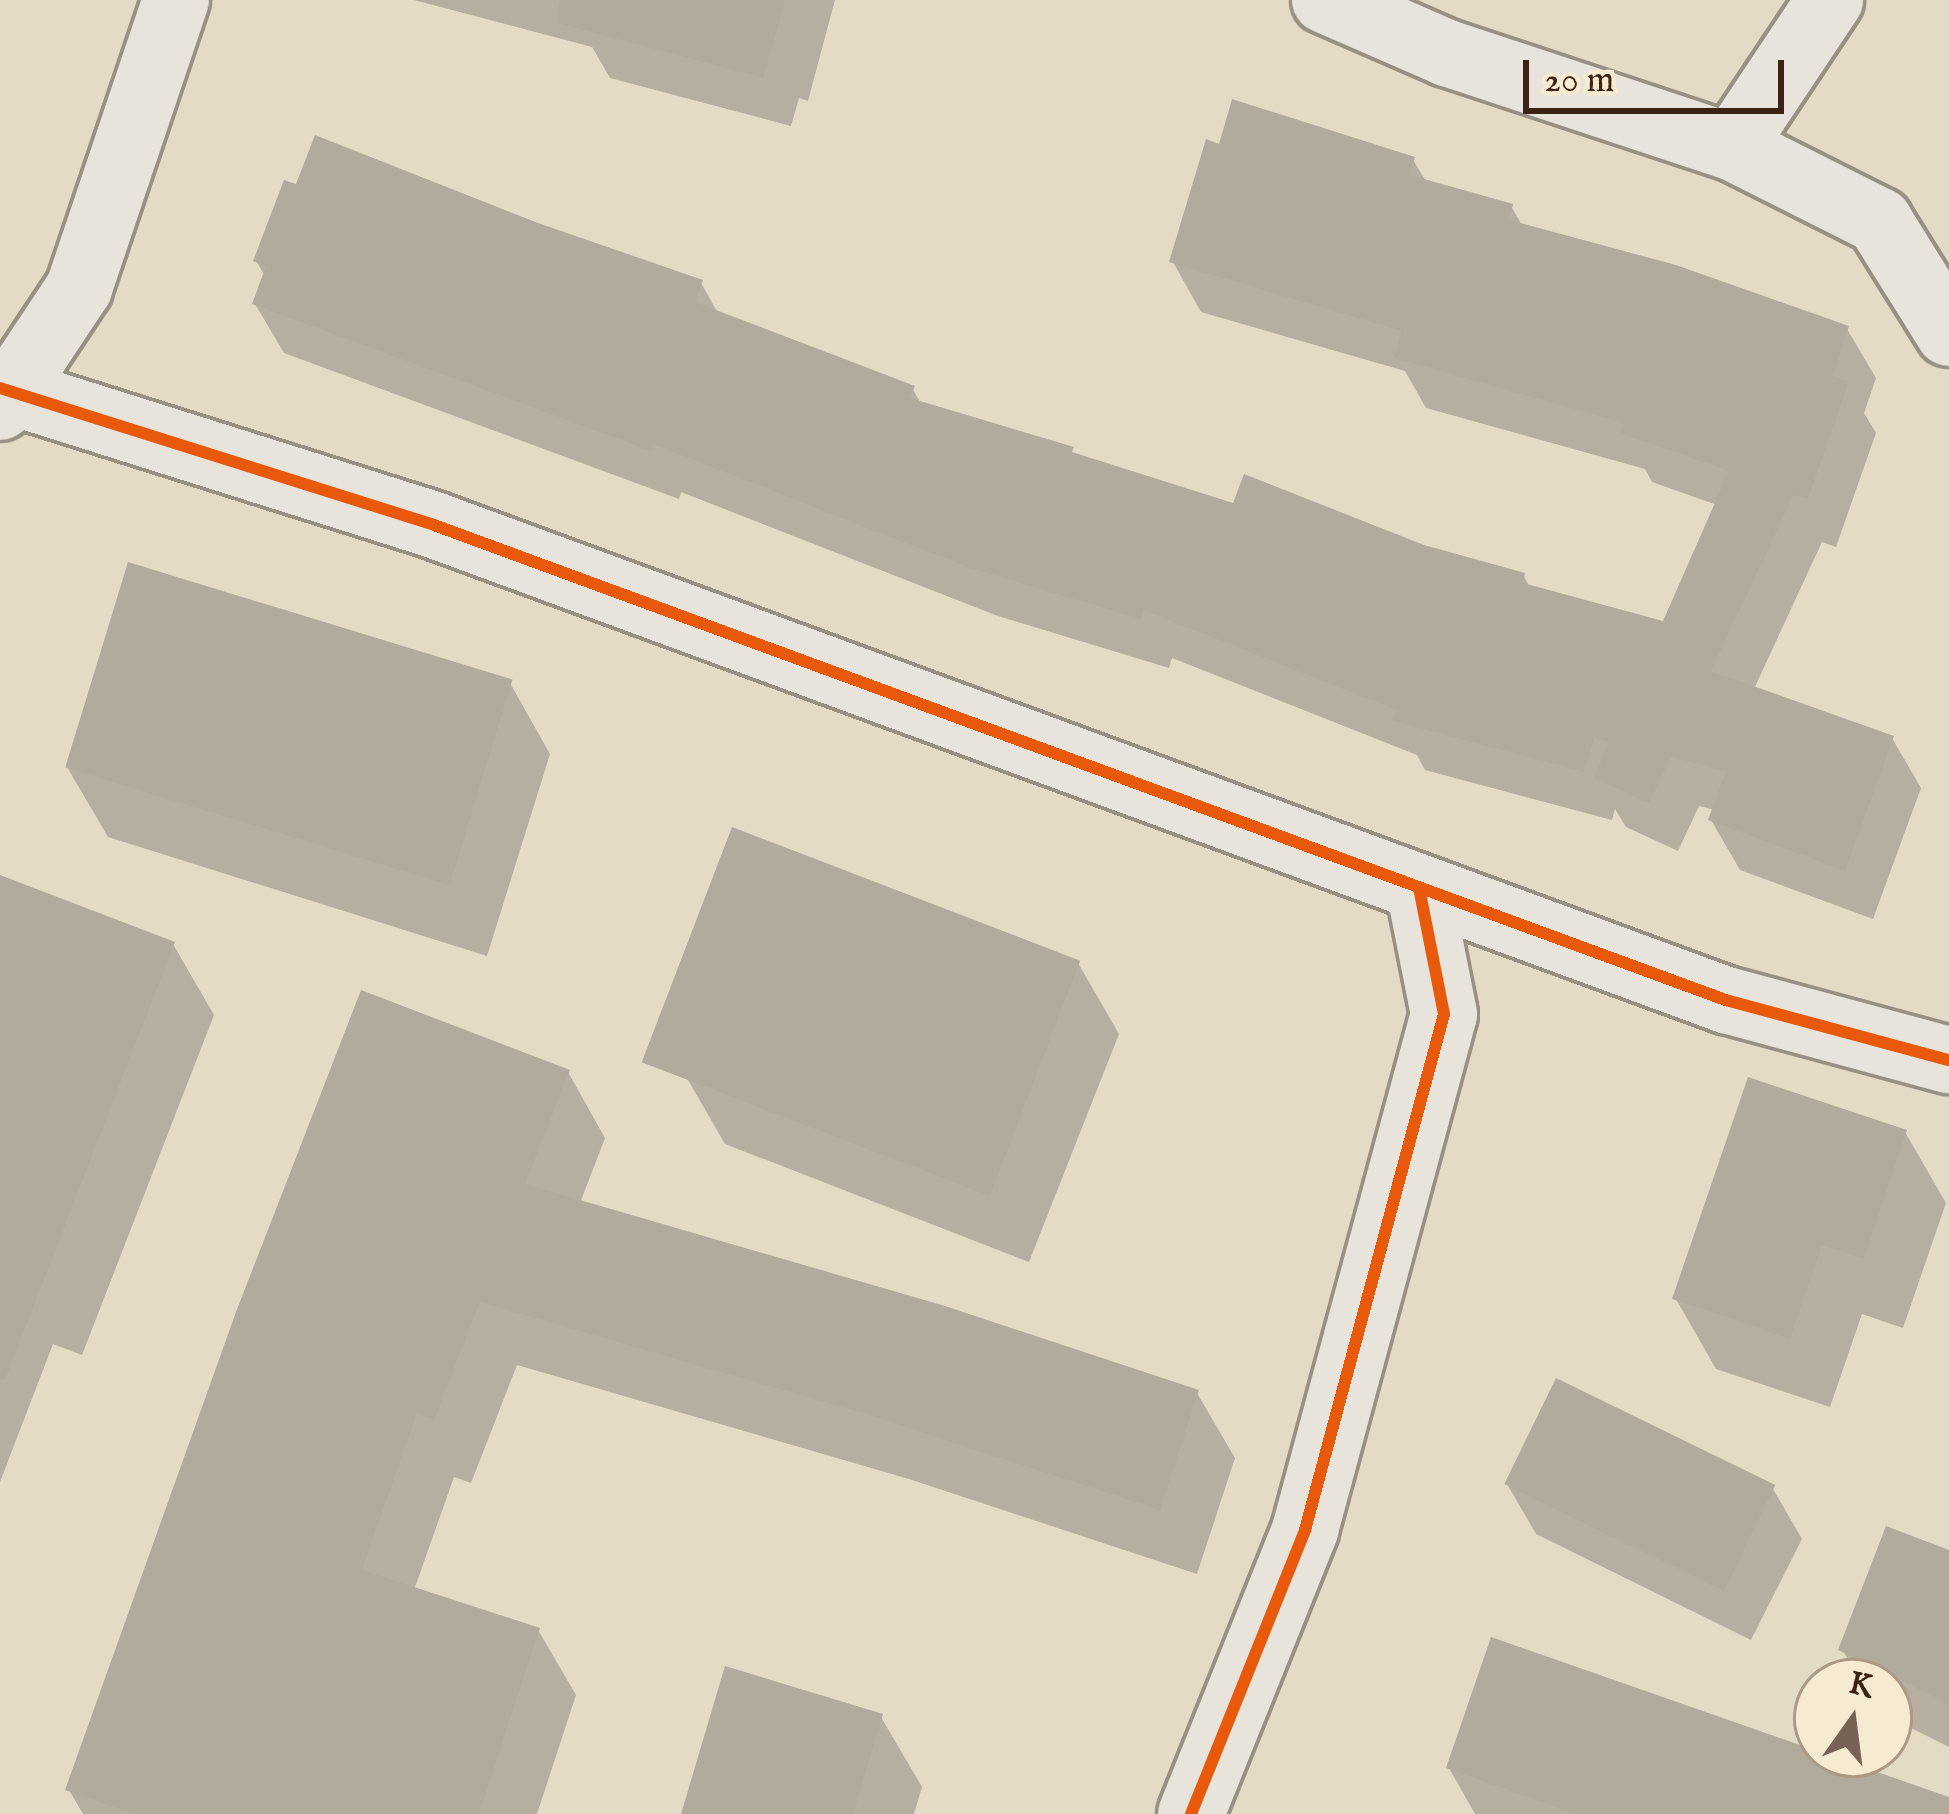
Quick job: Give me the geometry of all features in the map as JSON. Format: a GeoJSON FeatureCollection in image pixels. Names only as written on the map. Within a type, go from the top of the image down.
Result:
{"type":"FeatureCollection","features":[{"type":"Feature","properties":{"kind":"street"},"geometry":{"type":"LineString","coordinates":[[176,0],[79,288],[3,395],[434,525],[1726,1000],[1949,1060]]}},
{"type":"Feature","properties":{"kind":"street"},"geometry":{"type":"LineString","coordinates":[[1325,0],[1447,53],[1732,147],[1879,221],[1949,333]]}},
{"type":"Feature","properties":{"kind":"street"},"geometry":{"type":"LineString","coordinates":[[1732,147],[1830,0]]}},
{"type":"Feature","properties":{"kind":"street"},"geometry":{"type":"LineString","coordinates":[[1191,1814],[1305,1530],[1444,1014],[1419,888]]}},
{"type":"Feature","properties":{"kind":"building"},"geometry":{"type":"Polygon","coordinates":[[[560,0],[785,0],[763,78],[557,23],[560,0]]]}},
{"type":"Feature","properties":{"kind":"building"},"geometry":{"type":"Polygon","coordinates":[[[1232,99],[1415,157],[1410,175],[1513,204],[1509,220],[1676,265],[1849,326],[1833,376],[1849,381],[1808,499],[1794,494],[1711,671],[1894,736],[1845,871],[1708,820],[1726,771],[1671,757],[1649,803],[1594,778],[1609,742],[1594,738],[1584,772],[1393,721],[1396,710],[1144,610],[1141,619],[967,567],[653,444],[651,451],[252,304],[266,266],[253,261],[284,180],[296,184],[315,135],[538,223],[703,280],[695,302],[915,386],[910,398],[1074,447],[1072,452],[1233,503],[1244,474],[1424,545],[1525,573],[1523,583],[1663,621],[1729,471],[1620,433],[1624,423],[1394,358],[1402,331],[1169,262],[1206,139],[1219,144],[1232,99]]]}},
{"type":"Feature","properties":{"kind":"building"},"geometry":{"type":"Polygon","coordinates":[[[128,562],[512,680],[450,885],[65,768],[128,562]]]}},
{"type":"Feature","properties":{"kind":"building"},"geometry":{"type":"Polygon","coordinates":[[[732,827],[1080,961],[990,1196],[642,1062],[732,827]]]}},
{"type":"Feature","properties":{"kind":"building"},"geometry":{"type":"Polygon","coordinates":[[[0,875],[175,942],[5,1380],[0,1379],[0,875]]]}},
{"type":"Feature","properties":{"kind":"building"},"geometry":{"type":"Polygon","coordinates":[[[361,990],[570,1070],[525,1184],[945,1306],[1199,1390],[1160,1510],[869,1415],[480,1302],[434,1420],[417,1413],[362,1570],[540,1628],[479,1814],[134,1814],[65,1790],[236,1312],[361,990]]]}},
{"type":"Feature","properties":{"kind":"building"},"geometry":{"type":"Polygon","coordinates":[[[1748,1077],[1907,1130],[1864,1259],[1822,1245],[1790,1339],[1672,1299],[1748,1077]]]}},
{"type":"Feature","properties":{"kind":"building"},"geometry":{"type":"Polygon","coordinates":[[[1556,1378],[1775,1485],[1724,1591],[1504,1484],[1556,1378]]]}},
{"type":"Feature","properties":{"kind":"building"},"geometry":{"type":"Polygon","coordinates":[[[1886,1526],[1949,1550],[1949,1704],[1913,1686],[1913,1658],[1854,1658],[1838,1650],[1886,1526]]]}},
{"type":"Feature","properties":{"kind":"building"},"geometry":{"type":"Polygon","coordinates":[[[1491,1637],[1793,1743],[1793,1778],[1895,1778],[1949,1797],[1949,1814],[1576,1814],[1446,1768],[1491,1637]]]}},
{"type":"Feature","properties":{"kind":"building"},"geometry":{"type":"Polygon","coordinates":[[[725,1666],[883,1714],[853,1814],[681,1814],[725,1666]]]}},
{"type":"Feature","properties":{"kind":"cycle path"},"geometry":{"type":"LineString","coordinates":[[0,388],[434,525],[1726,1000],[1949,1060]]}},
{"type":"Feature","properties":{"kind":"cycle path"},"geometry":{"type":"LineString","coordinates":[[1191,1814],[1305,1530],[1444,1014],[1419,888]]}}]}
